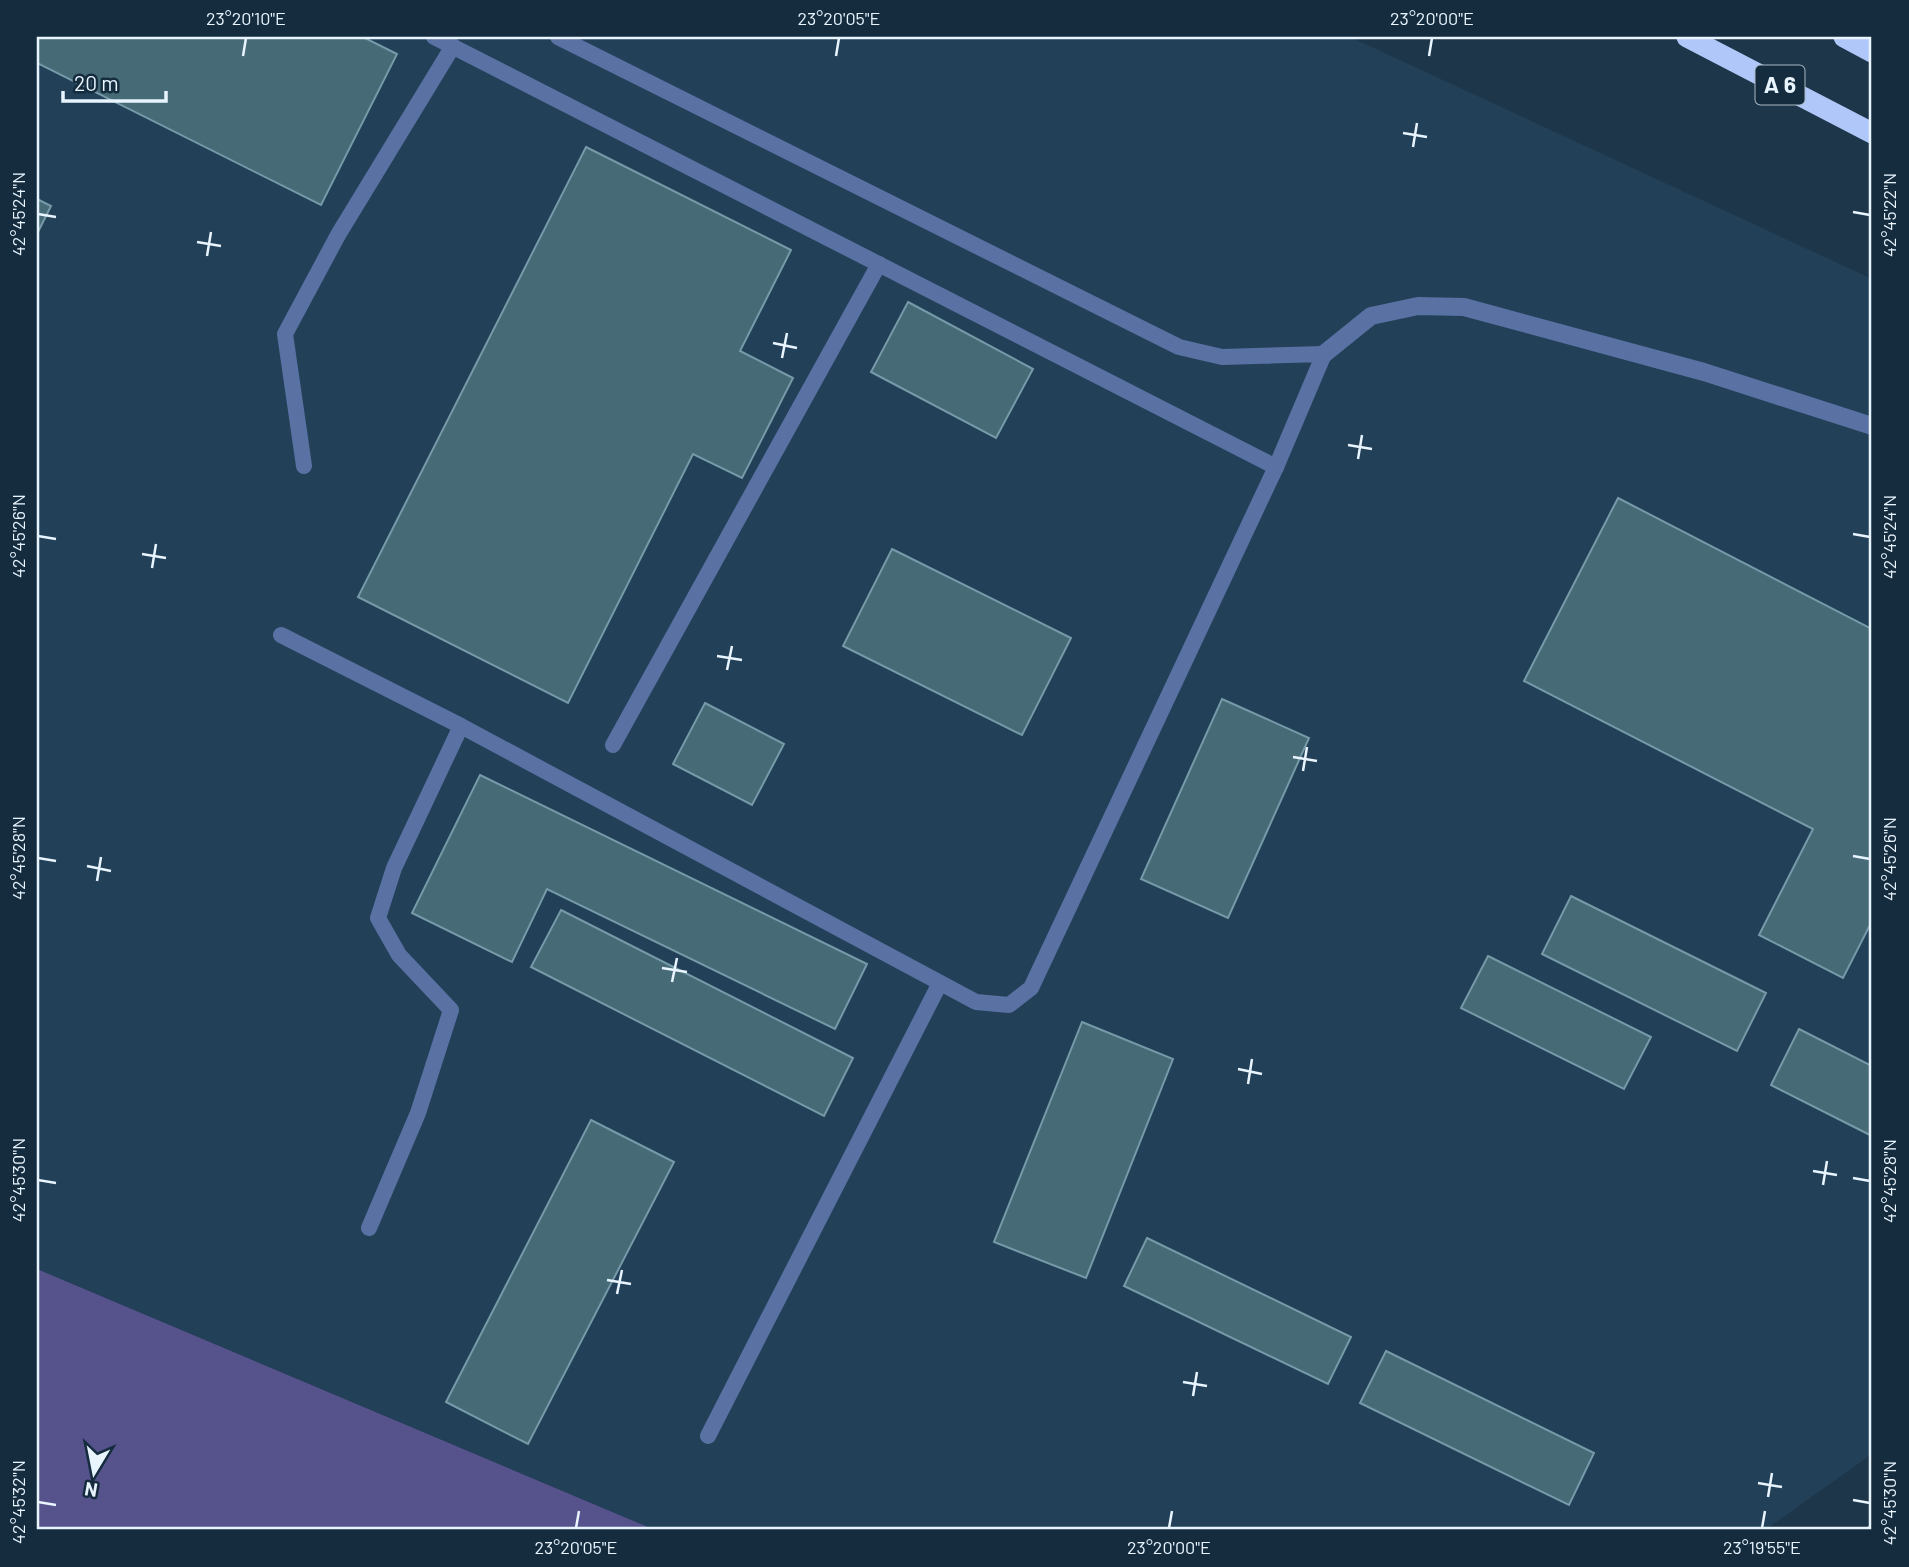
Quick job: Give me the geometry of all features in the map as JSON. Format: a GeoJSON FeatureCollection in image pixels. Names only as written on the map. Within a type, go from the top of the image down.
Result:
{"type":"FeatureCollection","features":[{"type":"Feature","properties":{"kind":"highway","name":"A 6"},"geometry":{"type":"LineString","coordinates":[[1687,37],[1872,133]]}},
{"type":"Feature","properties":{"kind":"highway"},"geometry":{"type":"LineString","coordinates":[[1844,37],[1872,52]]}},
{"type":"Feature","properties":{"kind":"street"},"geometry":{"type":"LineString","coordinates":[[1324,354],[1371,316],[1418,306],[1464,307],[1704,372],[1872,426]]}},
{"type":"Feature","properties":{"kind":"lane"},"geometry":{"type":"LineString","coordinates":[[434,37],[1276,467]]}},
{"type":"Feature","properties":{"kind":"lane"},"geometry":{"type":"LineString","coordinates":[[281,635],[461,726],[976,1002],[1009,1005],[1031,988],[1276,467],[1324,354],[1222,357],[1179,347],[558,37]]}},
{"type":"Feature","properties":{"kind":"lane"},"geometry":{"type":"LineString","coordinates":[[304,466],[285,334],[338,235],[453,46]]}},
{"type":"Feature","properties":{"kind":"lane"},"geometry":{"type":"LineString","coordinates":[[613,745],[879,264]]}},
{"type":"Feature","properties":{"kind":"lane"},"geometry":{"type":"LineString","coordinates":[[369,1228],[418,1113],[451,1010],[399,955],[378,918],[394,868],[461,726]]}},
{"type":"Feature","properties":{"kind":"lane"},"geometry":{"type":"LineString","coordinates":[[708,1436],[940,983]]}},
{"type":"Feature","properties":{"kind":"shaded area"},"geometry":{"type":"Polygon","coordinates":[[[37,37],[1350,37],[1872,279],[1872,1454],[1765,1530],[655,1530],[37,1269],[37,37]]]}},
{"type":"Feature","properties":{"kind":"shaded area"},"geometry":{"type":"Polygon","coordinates":[[[37,1269],[655,1530],[37,1530],[37,1269]]]}},
{"type":"Feature","properties":{"kind":"building"},"geometry":{"type":"Polygon","coordinates":[[[37,37],[363,37],[397,54],[321,205],[37,63],[37,37]]]}},
{"type":"Feature","properties":{"kind":"building"},"geometry":{"type":"Polygon","coordinates":[[[586,147],[791,250],[740,351],[793,378],[742,478],[693,454],[568,703],[358,597],[586,147]]]}},
{"type":"Feature","properties":{"kind":"building"},"geometry":{"type":"Polygon","coordinates":[[[37,199],[51,206],[37,234],[37,199]]]}},
{"type":"Feature","properties":{"kind":"building"},"geometry":{"type":"Polygon","coordinates":[[[908,302],[1033,369],[996,438],[871,372],[908,302]]]}},
{"type":"Feature","properties":{"kind":"building"},"geometry":{"type":"Polygon","coordinates":[[[1618,498],[1872,629],[1872,921],[1843,978],[1759,935],[1813,829],[1524,681],[1618,498]]]}},
{"type":"Feature","properties":{"kind":"building"},"geometry":{"type":"Polygon","coordinates":[[[892,549],[1071,638],[1022,735],[843,646],[892,549]]]}},
{"type":"Feature","properties":{"kind":"building"},"geometry":{"type":"Polygon","coordinates":[[[1222,699],[1309,738],[1228,918],[1141,879],[1222,699]]]}},
{"type":"Feature","properties":{"kind":"building"},"geometry":{"type":"Polygon","coordinates":[[[705,703],[784,744],[752,805],[673,764],[705,703]]]}},
{"type":"Feature","properties":{"kind":"building"},"geometry":{"type":"Polygon","coordinates":[[[480,775],[867,964],[835,1029],[547,889],[512,962],[412,913],[480,775]]]}},
{"type":"Feature","properties":{"kind":"building"},"geometry":{"type":"Polygon","coordinates":[[[1571,896],[1766,993],[1737,1051],[1542,954],[1571,896]]]}},
{"type":"Feature","properties":{"kind":"building"},"geometry":{"type":"Polygon","coordinates":[[[561,910],[853,1058],[824,1116],[531,967],[561,910]]]}},
{"type":"Feature","properties":{"kind":"building"},"geometry":{"type":"Polygon","coordinates":[[[1488,956],[1651,1037],[1624,1089],[1461,1008],[1488,956]]]}},
{"type":"Feature","properties":{"kind":"building"},"geometry":{"type":"Polygon","coordinates":[[[1082,1022],[1173,1059],[1086,1278],[994,1242],[1082,1022]]]}},
{"type":"Feature","properties":{"kind":"building"},"geometry":{"type":"Polygon","coordinates":[[[1799,1029],[1872,1066],[1872,1136],[1771,1085],[1799,1029]]]}},
{"type":"Feature","properties":{"kind":"building"},"geometry":{"type":"Polygon","coordinates":[[[591,1120],[674,1162],[528,1444],[446,1402],[591,1120]]]}},
{"type":"Feature","properties":{"kind":"building"},"geometry":{"type":"Polygon","coordinates":[[[1147,1238],[1351,1337],[1328,1384],[1124,1286],[1147,1238]]]}},
{"type":"Feature","properties":{"kind":"building"},"geometry":{"type":"Polygon","coordinates":[[[1386,1351],[1594,1453],[1569,1505],[1360,1403],[1386,1351]]]}}]}
